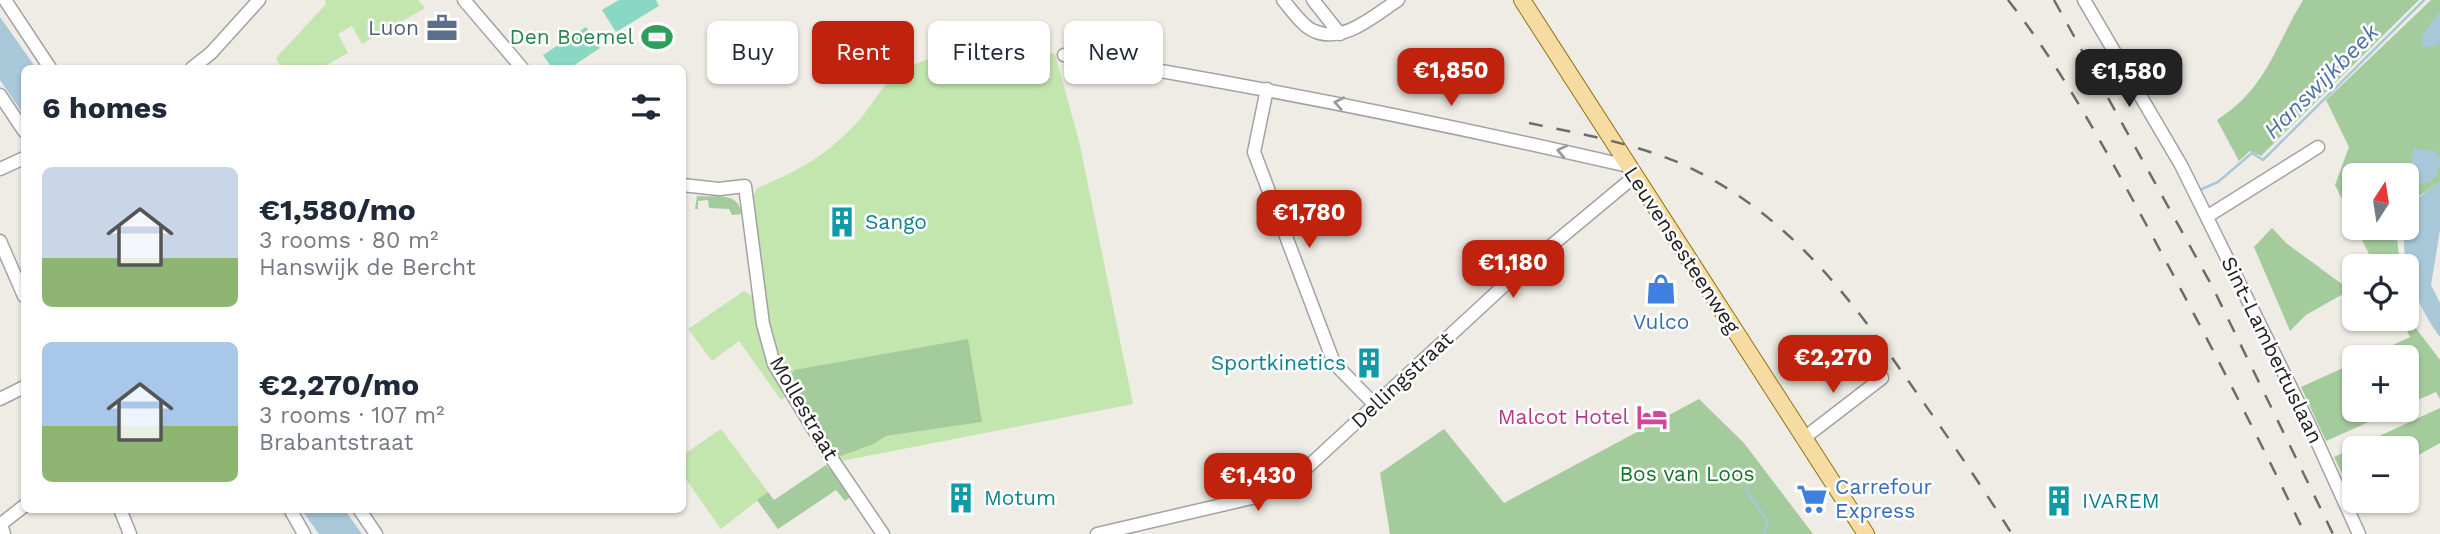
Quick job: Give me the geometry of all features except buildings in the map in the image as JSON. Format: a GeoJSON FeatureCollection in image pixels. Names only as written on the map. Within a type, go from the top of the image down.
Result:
{"type":"FeatureCollection","features":[{"type":"Feature","properties":{"kind":"main road","name":"Leuvensesteenweg"},"geometry":{"type":"LineString","coordinates":[[1521,0],[1866,534]]}},
{"type":"Feature","properties":{"kind":"street"},"geometry":{"type":"LineString","coordinates":[[5,0],[48,65]]}},
{"type":"Feature","properties":{"kind":"street"},"geometry":{"type":"LineString","coordinates":[[196,65],[211,53],[258,0]]}},
{"type":"Feature","properties":{"kind":"street"},"geometry":{"type":"LineString","coordinates":[[464,0],[519,65]]}},
{"type":"Feature","properties":{"kind":"street"},"geometry":{"type":"LineString","coordinates":[[1283,0],[1313,31],[1340,34],[1354,29],[1398,0]]}},
{"type":"Feature","properties":{"kind":"street"},"geometry":{"type":"LineString","coordinates":[[1313,0],[1340,34]]}},
{"type":"Feature","properties":{"kind":"street","name":"Sint-Lambertuslaan"},"geometry":{"type":"LineString","coordinates":[[2084,0],[2176,155],[2208,216],[2359,534]]}},
{"type":"Feature","properties":{"kind":"street"},"geometry":{"type":"LineString","coordinates":[[1163,72],[1425,120],[1632,171]]}},
{"type":"Feature","properties":{"kind":"street"},"geometry":{"type":"LineString","coordinates":[[1267,89],[1254,152],[1334,363],[1375,405]]}},
{"type":"Feature","properties":{"kind":"street"},"geometry":{"type":"LineString","coordinates":[[0,95],[21,126]]}},
{"type":"Feature","properties":{"kind":"street"},"geometry":{"type":"LineString","coordinates":[[2208,216],[2318,147]]}},
{"type":"Feature","properties":{"kind":"street"},"geometry":{"type":"LineString","coordinates":[[0,169],[21,159]]}},
{"type":"Feature","properties":{"kind":"street","name":"Dellingstraat"},"geometry":{"type":"LineString","coordinates":[[1097,534],[1256,497],[1299,475],[1632,171]]}},
{"type":"Feature","properties":{"kind":"street","name":"Mollestraat"},"geometry":{"type":"LineString","coordinates":[[686,185],[719,189],[745,186],[763,324],[774,364],[828,453],[883,534]]}},
{"type":"Feature","properties":{"kind":"street"},"geometry":{"type":"LineString","coordinates":[[0,241],[21,289]]}},
{"type":"Feature","properties":{"kind":"street"},"geometry":{"type":"LineString","coordinates":[[1804,438],[1882,379]]}},
{"type":"Feature","properties":{"kind":"street"},"geometry":{"type":"LineString","coordinates":[[0,399],[21,388]]}},
{"type":"Feature","properties":{"kind":"street"},"geometry":{"type":"LineString","coordinates":[[4,534],[1,524],[3,520],[21,508]]}},
{"type":"Feature","properties":{"kind":"street"},"geometry":{"type":"LineString","coordinates":[[122,513],[130,534]]}},
{"type":"Feature","properties":{"kind":"street"},"geometry":{"type":"LineString","coordinates":[[292,513],[304,534]]}},
{"type":"Feature","properties":{"kind":"street"},"geometry":{"type":"LineString","coordinates":[[362,513],[376,534]]}},
{"type":"Feature","properties":{"kind":"green space"},"geometry":{"type":"Polygon","coordinates":[[[325,0],[418,0],[425,8],[362,44],[352,26],[338,34],[348,53],[326,65],[280,65],[276,58],[326,4],[325,0]]]}},
{"type":"Feature","properties":{"kind":"green space"},"geometry":{"type":"Polygon","coordinates":[[[619,0],[656,0],[659,6],[616,32],[602,10],[619,0]]]}},
{"type":"Feature","properties":{"kind":"green space"},"geometry":{"type":"Polygon","coordinates":[[[2303,0],[2419,0],[2261,156],[2250,151],[2239,161],[2217,120],[2234,108],[2259,80],[2303,0]]]}},
{"type":"Feature","properties":{"kind":"green space"},"geometry":{"type":"Polygon","coordinates":[[[2431,0],[2440,0],[2440,181],[2419,196],[2419,163],[2343,163],[2349,147],[2326,100],[2431,0]]]}},
{"type":"Feature","properties":{"kind":"green space"},"geometry":{"type":"Polygon","coordinates":[[[586,27],[600,48],[574,65],[550,65],[543,55],[586,27]]]}},
{"type":"Feature","properties":{"kind":"green space"},"geometry":{"type":"Polygon","coordinates":[[[1050,53],[1055,54],[1079,141],[1133,404],[841,461],[838,457],[874,444],[886,436],[982,422],[789,381],[767,315],[752,199],[757,188],[801,167],[837,142],[861,118],[886,84],[914,84],[914,65],[928,60],[928,84],[1050,84],[1050,53]]]}},
{"type":"Feature","properties":{"kind":"green space"},"geometry":{"type":"Polygon","coordinates":[[[2342,166],[2342,199],[2335,185],[2342,166]]]}},
{"type":"Feature","properties":{"kind":"green space"},"geometry":{"type":"Polygon","coordinates":[[[697,196],[731,198],[736,201],[742,214],[732,215],[729,209],[709,208],[708,200],[698,201],[698,209],[695,209],[697,196]]]}},
{"type":"Feature","properties":{"kind":"green space"},"geometry":{"type":"Polygon","coordinates":[[[2272,228],[2286,243],[2342,284],[2342,295],[2306,315],[2290,331],[2254,247],[2272,228]]]}},
{"type":"Feature","properties":{"kind":"green space"},"geometry":{"type":"Polygon","coordinates":[[[2362,240],[2397,240],[2399,254],[2369,254],[2362,240]]]}},
{"type":"Feature","properties":{"kind":"green space"},"geometry":{"type":"Polygon","coordinates":[[[744,291],[755,298],[763,353],[786,396],[781,400],[739,341],[712,361],[688,329],[744,291]]]}},
{"type":"Feature","properties":{"kind":"green space"},"geometry":{"type":"Polygon","coordinates":[[[2407,331],[2418,331],[2440,360],[2440,399],[2436,392],[2419,399],[2419,345],[2393,345],[2410,337],[2407,331]]]}},
{"type":"Feature","properties":{"kind":"green space"},"geometry":{"type":"Polygon","coordinates":[[[968,339],[982,422],[886,436],[874,444],[838,457],[789,381],[794,370],[968,339]]]}},
{"type":"Feature","properties":{"kind":"green space"},"geometry":{"type":"Polygon","coordinates":[[[2342,368],[2342,422],[2369,422],[2326,441],[2301,387],[2342,368]]]}},
{"type":"Feature","properties":{"kind":"green space","name":"Bos van Loos"},"geometry":{"type":"Polygon","coordinates":[[[1699,399],[1744,443],[1813,534],[1390,534],[1380,473],[1444,429],[1504,503],[1699,399]]]}},
{"type":"Feature","properties":{"kind":"green space"},"geometry":{"type":"Polygon","coordinates":[[[2440,408],[2440,443],[2419,455],[2419,436],[2379,436],[2410,422],[2419,422],[2419,418],[2440,408]]]}},
{"type":"Feature","properties":{"kind":"green space"},"geometry":{"type":"Polygon","coordinates":[[[721,429],[768,492],[721,529],[686,479],[686,453],[721,429]]]}},
{"type":"Feature","properties":{"kind":"green space"},"geometry":{"type":"Polygon","coordinates":[[[2342,453],[2342,474],[2334,457],[2342,453]]]}},
{"type":"Feature","properties":{"kind":"green space"},"geometry":{"type":"Polygon","coordinates":[[[826,465],[853,495],[845,501],[836,490],[778,529],[757,500],[768,492],[774,500],[826,465]]]}},
{"type":"Feature","properties":{"kind":"water"},"geometry":{"type":"Polygon","coordinates":[[[2440,11],[2440,43],[2432,47],[2422,46],[2422,36],[2440,11]]]}},
{"type":"Feature","properties":{"kind":"water"},"geometry":{"type":"Polygon","coordinates":[[[0,17],[34,65],[21,65],[21,111],[0,80],[0,17]]]}},
{"type":"Feature","properties":{"kind":"water"},"geometry":{"type":"Polygon","coordinates":[[[2414,148],[2436,152],[2440,158],[2437,173],[2429,182],[2424,183],[2419,183],[2419,163],[2411,162],[2414,148]]]}},
{"type":"Feature","properties":{"kind":"water"},"geometry":{"type":"Polygon","coordinates":[[[2440,181],[2440,230],[2431,285],[2440,303],[2440,337],[2419,301],[2419,254],[2404,252],[2404,240],[2419,240],[2419,198],[2440,181]]]}},
{"type":"Feature","properties":{"kind":"water"},"geometry":{"type":"Polygon","coordinates":[[[304,513],[347,513],[362,534],[319,534],[304,513]]]}},
{"type":"Feature","properties":{"kind":"waterway","name":"Hanswijkbeek"},"geometry":{"type":"LineString","coordinates":[[2202,189],[2218,182],[2252,153],[2263,160],[2424,0]]}},
{"type":"Feature","properties":{"kind":"waterway","name":"Hanswijkbeek"},"geometry":{"type":"LineString","coordinates":[[1831,384],[1877,351]]}},
{"type":"Feature","properties":{"kind":"waterway","name":"Hanswijkbeek"},"geometry":{"type":"LineString","coordinates":[[1748,486],[1746,491],[1768,521],[1764,534]]}},
{"type":"Feature","properties":{"kind":"railway"},"geometry":{"type":"LineString","coordinates":[[2008,0],[2065,82],[2115,168],[2208,341],[2305,534]]}},
{"type":"Feature","properties":{"kind":"railway"},"geometry":{"type":"LineString","coordinates":[[2054,0],[2212,286],[2333,534]]}},
{"type":"Feature","properties":{"kind":"railway"},"geometry":{"type":"LineString","coordinates":[[1529,123],[1626,145],[1682,164],[1754,206],[1785,232],[1866,322],[1952,443],[2012,534]]}},
{"type":"Feature","properties":{"kind":"place","name":"Luon"},"geometry":{"type":"Point","coordinates":[442,28]}},
{"type":"Feature","properties":{"kind":"place","name":"Den Boemel"},"geometry":{"type":"Point","coordinates":[657,37]}},
{"type":"Feature","properties":{"kind":"place","name":"Sango"},"geometry":{"type":"Point","coordinates":[842,222]}},
{"type":"Feature","properties":{"kind":"place","name":"Vulco"},"geometry":{"type":"Point","coordinates":[1661,289]}},
{"type":"Feature","properties":{"kind":"place","name":"Sportkinetics"},"geometry":{"type":"Point","coordinates":[1369,363]}},
{"type":"Feature","properties":{"kind":"place","name":"Malcot Hotel"},"geometry":{"type":"Point","coordinates":[1652,417]}},
{"type":"Feature","properties":{"kind":"place","name":"Motum"},"geometry":{"type":"Point","coordinates":[961,498]}},
{"type":"Feature","properties":{"kind":"place","name":"Carrefour Express"},"geometry":{"type":"Point","coordinates":[1812,499]}},
{"type":"Feature","properties":{"kind":"place","name":"IVAREM"},"geometry":{"type":"Point","coordinates":[2059,501]}}]}
